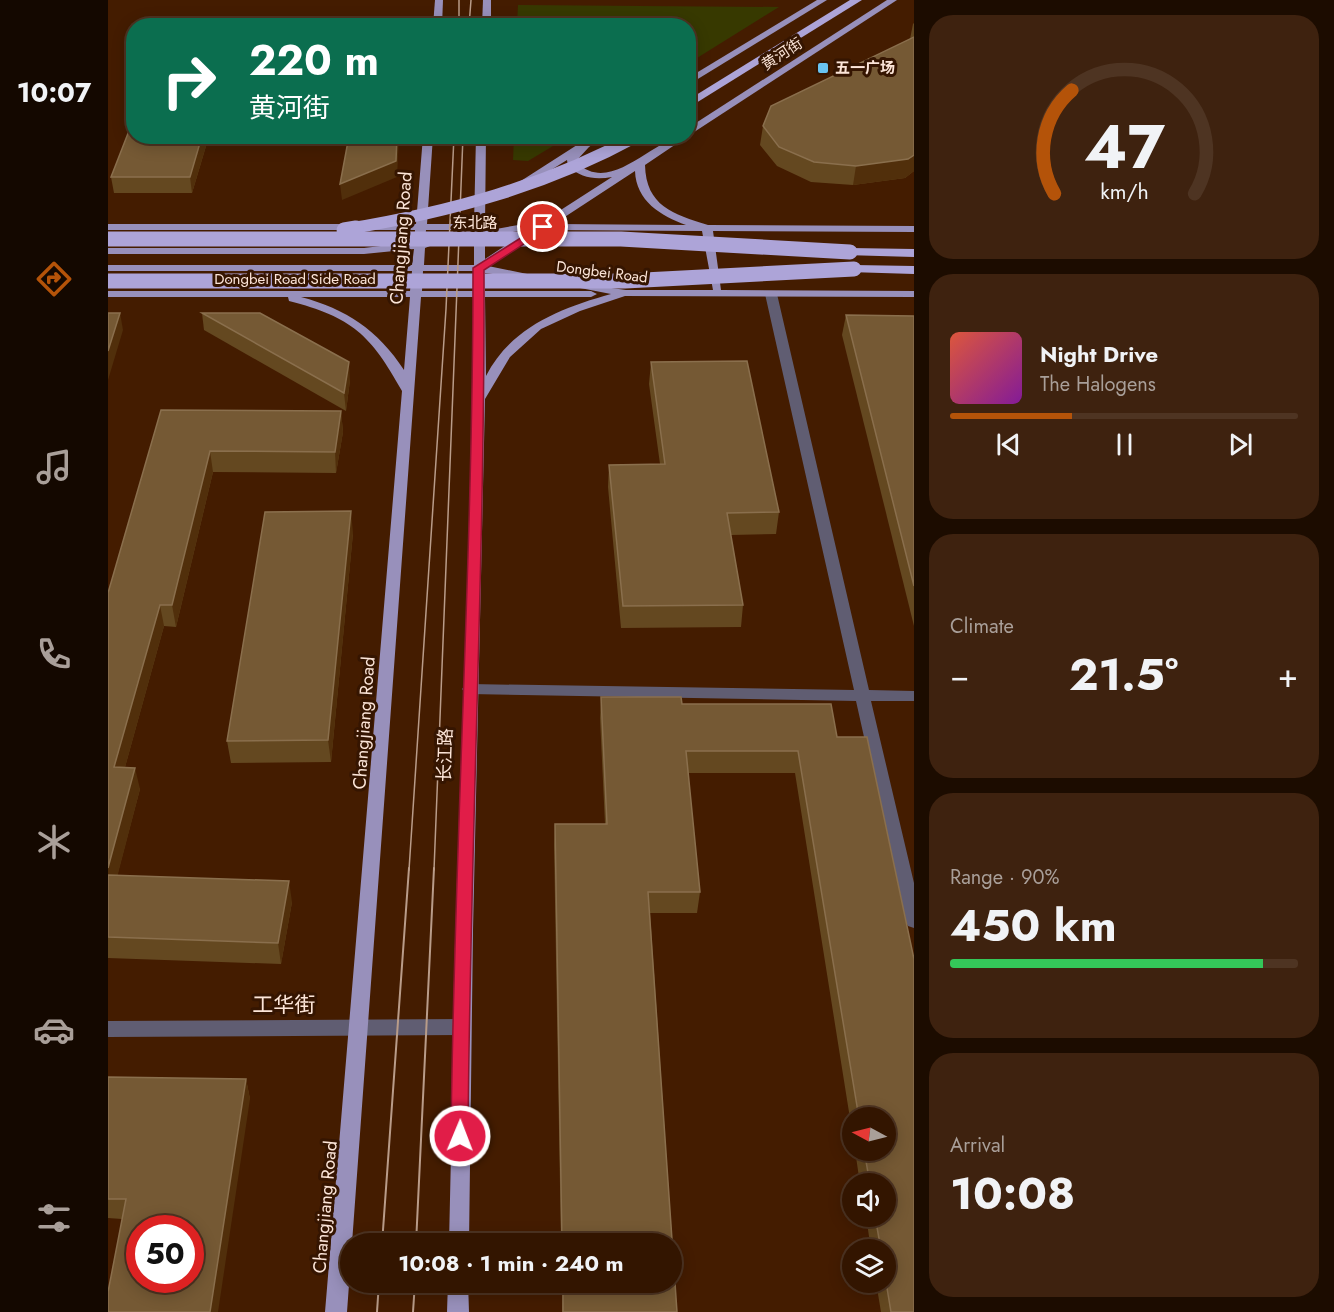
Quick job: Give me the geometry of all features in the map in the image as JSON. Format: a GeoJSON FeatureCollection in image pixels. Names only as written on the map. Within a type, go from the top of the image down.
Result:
{"type":"FeatureCollection","features":[{"type":"Feature","properties":{"kind":"highway"},"geometry":{"type":"LineString","coordinates":[[696,100],[857,0]]}},
{"type":"Feature","properties":{"kind":"highway"},"geometry":{"type":"LineString","coordinates":[[271,239],[380,225],[485,200],[572,170],[622,144]]}},
{"type":"Feature","properties":{"kind":"highway","name":"东北路"},"geometry":{"type":"LineString","coordinates":[[108,239],[621,239],[850,252],[914,252]]}},
{"type":"Feature","properties":{"kind":"highway"},"geometry":{"type":"LineString","coordinates":[[108,281],[626,281],[854,269],[914,270]]}},
{"type":"Feature","properties":{"kind":"main road"},"geometry":{"type":"LineString","coordinates":[[438,18],[440,0]]}},
{"type":"Feature","properties":{"kind":"main road"},"geometry":{"type":"LineString","coordinates":[[486,18],[487,0]]}},
{"type":"Feature","properties":{"kind":"main road","name":"黄河街"},"geometry":{"type":"LineString","coordinates":[[696,77],[824,0]]}},
{"type":"Feature","properties":{"kind":"main road","name":"黄河街"},"geometry":{"type":"LineString","coordinates":[[696,128],[893,0]]}},
{"type":"Feature","properties":{"kind":"main road","name":"Changjiang Road"},"geometry":{"type":"LineString","coordinates":[[336,1312],[420,245],[414,227],[427,144]]}},
{"type":"Feature","properties":{"kind":"main road"},"geometry":{"type":"LineString","coordinates":[[478,268],[481,144]]}},
{"type":"Feature","properties":{"kind":"main road"},"geometry":{"type":"LineString","coordinates":[[478,268],[671,144]]}},
{"type":"Feature","properties":{"kind":"main road"},"geometry":{"type":"LineString","coordinates":[[448,227],[585,145]]}},
{"type":"Feature","properties":{"kind":"main road"},"geometry":{"type":"LineString","coordinates":[[585,145],[572,159],[572,164],[583,173],[606,175],[640,164]]}},
{"type":"Feature","properties":{"kind":"main road"},"geometry":{"type":"LineString","coordinates":[[640,164],[639,176],[643,191],[656,207],[677,219],[707,228]]}},
{"type":"Feature","properties":{"kind":"main road"},"geometry":{"type":"LineString","coordinates":[[108,227],[448,227],[478,231]]}},
{"type":"Feature","properties":{"kind":"main road"},"geometry":{"type":"LineString","coordinates":[[348,251],[414,227]]}},
{"type":"Feature","properties":{"kind":"main road"},"geometry":{"type":"LineString","coordinates":[[108,251],[386,250],[420,245],[478,231],[524,227],[914,229]]}},
{"type":"Feature","properties":{"kind":"main road"},"geometry":{"type":"LineString","coordinates":[[707,228],[717,294]]}},
{"type":"Feature","properties":{"kind":"main road","name":"Dongbei Road"},"geometry":{"type":"LineString","coordinates":[[108,268],[478,268],[626,293],[914,294]]}},
{"type":"Feature","properties":{"kind":"main road","name":"长江路"},"geometry":{"type":"LineString","coordinates":[[459,1233],[460,1028],[479,406],[478,268]]}},
{"type":"Feature","properties":{"kind":"main road"},"geometry":{"type":"LineString","coordinates":[[479,406],[489,378],[503,354],[521,337],[551,318],[626,293]]}},
{"type":"Feature","properties":{"kind":"main road","name":"Dongbei Road Side Road"},"geometry":{"type":"LineString","coordinates":[[108,294],[626,293]]}},
{"type":"Feature","properties":{"kind":"main road"},"geometry":{"type":"LineString","coordinates":[[266,294],[305,302],[339,315],[365,330],[384,347],[398,367],[409,393]]}},
{"type":"Feature","properties":{"kind":"main road"},"geometry":{"type":"LineString","coordinates":[[458,1293],[458,1312]]}},
{"type":"Feature","properties":{"kind":"street"},"geometry":{"type":"LineString","coordinates":[[771,294],[914,921]]}},
{"type":"Feature","properties":{"kind":"street"},"geometry":{"type":"LineString","coordinates":[[470,689],[914,696]]}},
{"type":"Feature","properties":{"kind":"street","name":"工华街"},"geometry":{"type":"LineString","coordinates":[[108,1029],[460,1028]]}},
{"type":"Feature","properties":{"kind":"shaded area"},"geometry":{"type":"Polygon","coordinates":[[[518,5],[779,7],[696,59],[696,18],[517,18],[518,5]]]}},
{"type":"Feature","properties":{"kind":"shaded area"},"geometry":{"type":"Polygon","coordinates":[[[514,144],[556,144],[528,161],[513,160],[514,144]]]}},
{"type":"Feature","properties":{"kind":"building"},"geometry":{"type":"Polygon","coordinates":[[[914,37],[914,155],[908,159],[856,166],[814,162],[779,147],[763,126],[771,106],[914,37]]]}},
{"type":"Feature","properties":{"kind":"building"},"geometry":{"type":"Polygon","coordinates":[[[126,139],[126,144],[200,144],[190,177],[111,177],[126,139]]]}},
{"type":"Feature","properties":{"kind":"building"},"geometry":{"type":"Polygon","coordinates":[[[348,144],[397,144],[396,161],[340,184],[348,144]]]}},
{"type":"Feature","properties":{"kind":"building"},"geometry":{"type":"Polygon","coordinates":[[[108,313],[120,313],[108,351],[108,313]]]}},
{"type":"Feature","properties":{"kind":"building"},"geometry":{"type":"Polygon","coordinates":[[[202,313],[260,313],[349,362],[344,393],[202,313]]]}},
{"type":"Feature","properties":{"kind":"building"},"geometry":{"type":"Polygon","coordinates":[[[846,315],[914,316],[914,586],[846,315]]]}},
{"type":"Feature","properties":{"kind":"building"},"geometry":{"type":"Polygon","coordinates":[[[747,361],[779,512],[727,513],[743,605],[623,606],[609,465],[665,464],[651,362],[747,361]]]}},
{"type":"Feature","properties":{"kind":"building"},"geometry":{"type":"Polygon","coordinates":[[[161,410],[341,411],[335,452],[210,451],[172,605],[160,605],[114,767],[135,768],[108,868],[108,593],[161,410]]]}},
{"type":"Feature","properties":{"kind":"building"},"geometry":{"type":"Polygon","coordinates":[[[351,511],[328,740],[227,741],[265,512],[351,511]]]}},
{"type":"Feature","properties":{"kind":"building"},"geometry":{"type":"Polygon","coordinates":[[[601,697],[681,697],[682,704],[831,704],[837,737],[867,737],[914,959],[914,1312],[891,1312],[888,1293],[896,1293],[896,1239],[879,1239],[877,1227],[896,1227],[896,1173],[868,1173],[866,1161],[896,1161],[896,1107],[857,1107],[798,751],[686,751],[700,892],[648,892],[672,1233],[562,1233],[555,824],[607,824],[601,697]]]}},
{"type":"Feature","properties":{"kind":"building"},"geometry":{"type":"Polygon","coordinates":[[[108,875],[289,881],[278,943],[108,937],[108,875]]]}},
{"type":"Feature","properties":{"kind":"building"},"geometry":{"type":"Polygon","coordinates":[[[108,1077],[246,1079],[210,1312],[108,1312],[108,1292],[126,1199],[108,1199],[108,1077]]]}},
{"type":"Feature","properties":{"kind":"building"},"geometry":{"type":"Polygon","coordinates":[[[563,1293],[676,1293],[677,1312],[563,1312],[563,1293]]]}},
{"type":"Feature","properties":{"kind":"tram line"},"geometry":{"type":"LineString","coordinates":[[459,0],[459,18]]}},
{"type":"Feature","properties":{"kind":"tram line"},"geometry":{"type":"LineString","coordinates":[[470,18],[471,0]]}},
{"type":"Feature","properties":{"kind":"tram line"},"geometry":{"type":"LineString","coordinates":[[409,870],[446,309],[454,144]]}},
{"type":"Feature","properties":{"kind":"tram line"},"geometry":{"type":"LineString","coordinates":[[434,870],[463,144]]}},
{"type":"Feature","properties":{"kind":"tram line"},"geometry":{"type":"LineString","coordinates":[[383,1233],[409,868]]}},
{"type":"Feature","properties":{"kind":"tram line"},"geometry":{"type":"LineString","coordinates":[[417,1233],[434,868]]}},
{"type":"Feature","properties":{"kind":"tram line"},"geometry":{"type":"LineString","coordinates":[[377,1312],[378,1293]]}},
{"type":"Feature","properties":{"kind":"tram line"},"geometry":{"type":"LineString","coordinates":[[413,1312],[414,1293]]}},
{"type":"Feature","properties":{"kind":"place","name":"五一广场"},"geometry":{"type":"Point","coordinates":[823,68]}},
{"type":"Feature","properties":{"kind":"route"},"geometry":{"type":"LineString","coordinates":[[460,1136],[460,1028],[479,406],[478,268],[543,227]]}}]}
